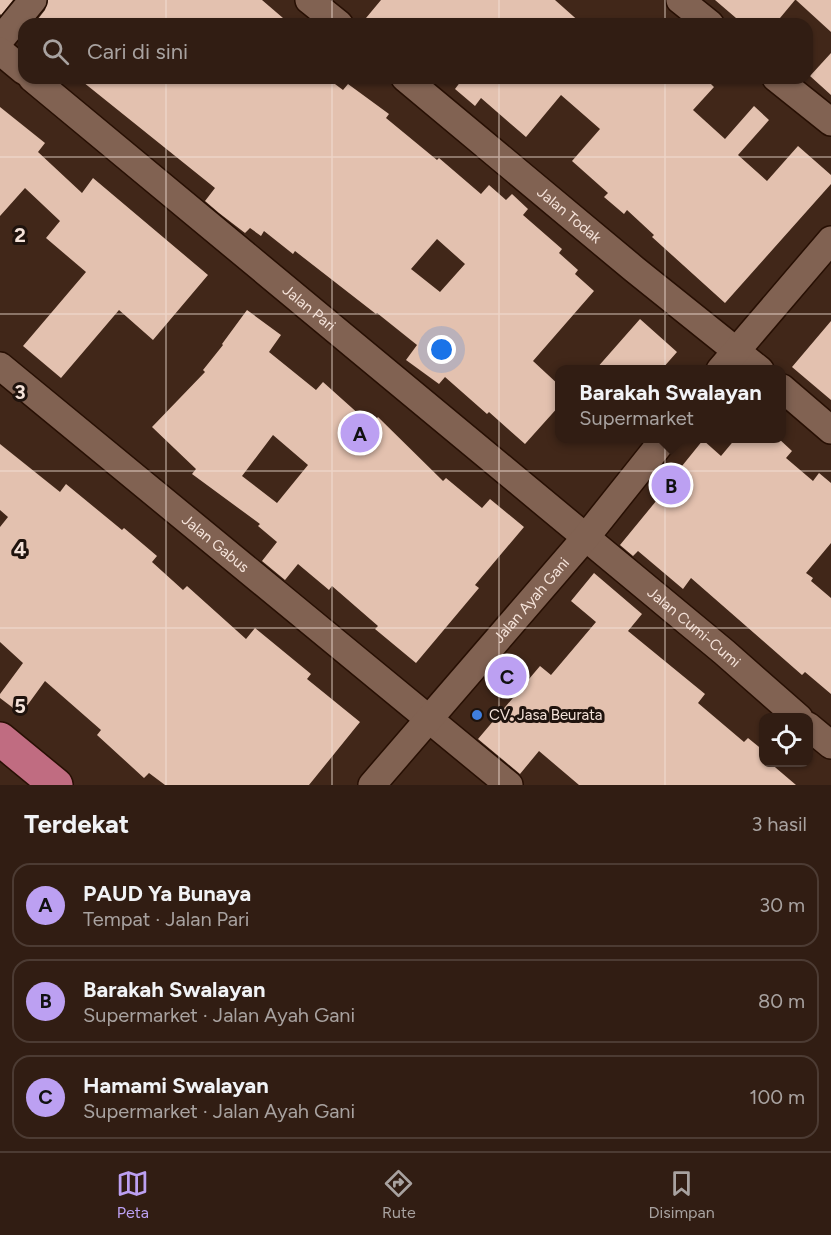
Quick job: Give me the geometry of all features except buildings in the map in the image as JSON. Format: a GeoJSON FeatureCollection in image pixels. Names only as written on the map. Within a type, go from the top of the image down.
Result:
{"type":"FeatureCollection","features":[{"type":"Feature","properties":{"kind":"highway"},"geometry":{"type":"LineString","coordinates":[[0,739],[56,785]]}},
{"type":"Feature","properties":{"kind":"street"},"geometry":{"type":"LineString","coordinates":[[18,18],[33,0]]}},
{"type":"Feature","properties":{"kind":"street"},"geometry":{"type":"LineString","coordinates":[[309,0],[332,18]]}},
{"type":"Feature","properties":{"kind":"street"},"geometry":{"type":"LineString","coordinates":[[680,0],[702,18]]}},
{"type":"Feature","properties":{"kind":"street"},"geometry":{"type":"LineString","coordinates":[[0,40],[18,18]]}},
{"type":"Feature","properties":{"kind":"street"},"geometry":{"type":"LineString","coordinates":[[0,51],[18,66]]}},
{"type":"Feature","properties":{"kind":"street","name":"Jalan Pari"},"geometry":{"type":"LineString","coordinates":[[39,84],[586,537]]}},
{"type":"Feature","properties":{"kind":"street","name":"Jalan Todak"},"geometry":{"type":"LineString","coordinates":[[412,84],[634,269],[728,359],[747,365]]}},
{"type":"Feature","properties":{"kind":"street"},"geometry":{"type":"LineString","coordinates":[[784,84],[831,122]]}},
{"type":"Feature","properties":{"kind":"street"},"geometry":{"type":"LineString","coordinates":[[728,359],[831,240]]}},
{"type":"Feature","properties":{"kind":"street","name":"Jalan Gabus"},"geometry":{"type":"LineString","coordinates":[[0,366],[509,785]]}},
{"type":"Feature","properties":{"kind":"street"},"geometry":{"type":"LineString","coordinates":[[786,391],[831,430]]}},
{"type":"Feature","properties":{"kind":"street","name":"Jalan Ayah Gani"},"geometry":{"type":"LineString","coordinates":[[372,785],[586,537],[661,443]]}},
{"type":"Feature","properties":{"kind":"street","name":"Jalan Cumi-Cumi"},"geometry":{"type":"LineString","coordinates":[[586,537],[794,713]]}},
{"type":"Feature","properties":{"kind":"street"},"geometry":{"type":"LineString","coordinates":[[813,730],[831,744]]}},
{"type":"Feature","properties":{"kind":"place","name":"PAUD Ya Bunaya"},"geometry":{"type":"Point","coordinates":[360,433]}},
{"type":"Feature","properties":{"kind":"place","name":"Barakah Swalayan"},"geometry":{"type":"Point","coordinates":[671,485]}},
{"type":"Feature","properties":{"kind":"place","name":"Hamami Swalayan"},"geometry":{"type":"Point","coordinates":[507,676]}},
{"type":"Feature","properties":{"kind":"place","name":"CV. Jasa Beurata"},"geometry":{"type":"Point","coordinates":[477,715]}}]}
